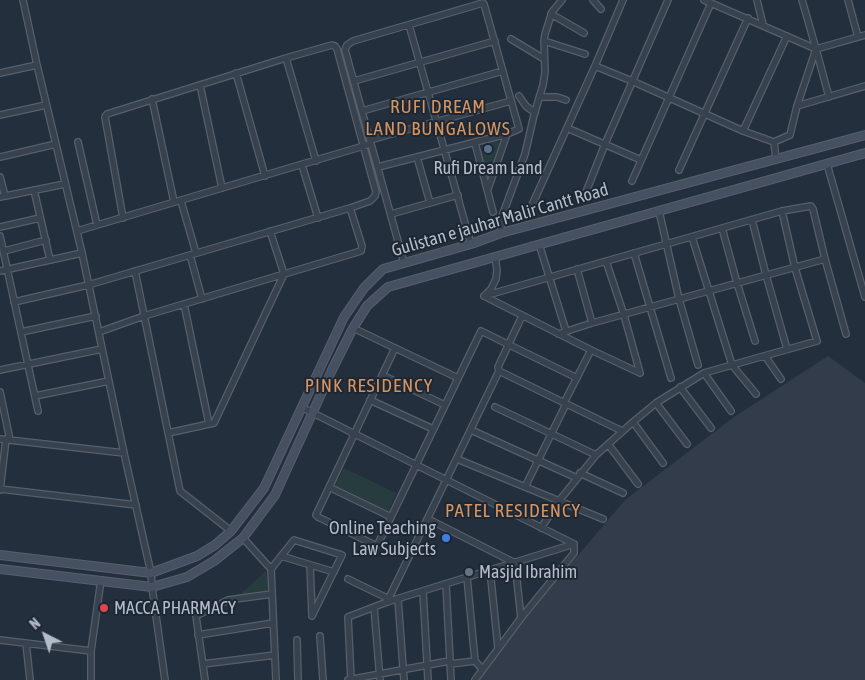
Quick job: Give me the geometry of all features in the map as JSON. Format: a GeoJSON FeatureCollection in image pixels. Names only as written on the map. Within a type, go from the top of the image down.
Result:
{"type":"FeatureCollection","features":[{"type":"Feature","properties":{"kind":"main road","name":"Gulistan e jauhar Malir Cantt Road"},"geometry":{"type":"LineString","coordinates":[[0,555],[151,573],[197,556],[215,545],[231,530],[264,488],[344,316],[364,288],[383,269],[501,234],[865,134]]}},
{"type":"Feature","properties":{"kind":"main road","name":"Gulistan e jauhar Malir Cantt Road"},"geometry":{"type":"LineString","coordinates":[[0,568],[152,587],[187,577],[214,561],[243,538],[275,495],[353,328],[367,306],[388,286],[865,154]]}},
{"type":"Feature","properties":{"kind":"street"},"geometry":{"type":"LineString","coordinates":[[23,0],[96,316],[151,573],[164,680]]}},
{"type":"Feature","properties":{"kind":"street"},"geometry":{"type":"LineString","coordinates":[[501,234],[501,219],[525,154],[540,97],[544,78],[544,41],[551,14],[562,0]]}},
{"type":"Feature","properties":{"kind":"street"},"geometry":{"type":"LineString","coordinates":[[593,0],[601,9]]}},
{"type":"Feature","properties":{"kind":"street"},"geometry":{"type":"LineString","coordinates":[[532,205],[623,0]]}},
{"type":"Feature","properties":{"kind":"street"},"geometry":{"type":"LineString","coordinates":[[586,192],[668,0]]}},
{"type":"Feature","properties":{"kind":"street"},"geometry":{"type":"LineString","coordinates":[[704,0],[816,49],[865,35]]}},
{"type":"Feature","properties":{"kind":"street"},"geometry":{"type":"LineString","coordinates":[[757,0],[763,25]]}},
{"type":"Feature","properties":{"kind":"street"},"geometry":{"type":"LineString","coordinates":[[802,0],[830,97]]}},
{"type":"Feature","properties":{"kind":"street"},"geometry":{"type":"LineString","coordinates":[[848,0],[858,37]]}},
{"type":"Feature","properties":{"kind":"street"},"geometry":{"type":"LineString","coordinates":[[378,167],[507,134],[519,129],[483,3],[353,41],[347,45],[345,50],[404,263]]}},
{"type":"Feature","properties":{"kind":"street"},"geometry":{"type":"LineString","coordinates":[[632,181],[711,3]]}},
{"type":"Feature","properties":{"kind":"street"},"geometry":{"type":"LineString","coordinates":[[551,14],[584,33]]}},
{"type":"Feature","properties":{"kind":"street"},"geometry":{"type":"LineString","coordinates":[[679,170],[748,18]]}},
{"type":"Feature","properties":{"kind":"street"},"geometry":{"type":"LineString","coordinates":[[410,25],[471,244]]}},
{"type":"Feature","properties":{"kind":"street"},"geometry":{"type":"LineString","coordinates":[[743,131],[787,36]]}},
{"type":"Feature","properties":{"kind":"street"},"geometry":{"type":"LineString","coordinates":[[511,39],[544,59]]}},
{"type":"Feature","properties":{"kind":"street"},"geometry":{"type":"LineString","coordinates":[[354,81],[495,41]]}},
{"type":"Feature","properties":{"kind":"street"},"geometry":{"type":"LineString","coordinates":[[544,41],[585,54]]}},
{"type":"Feature","properties":{"kind":"street"},"geometry":{"type":"LineString","coordinates":[[14,302],[88,285],[370,201],[376,192],[335,46],[286,58],[107,114],[105,117],[123,218]]}},
{"type":"Feature","properties":{"kind":"street"},"geometry":{"type":"LineString","coordinates":[[595,66],[743,131],[774,142],[790,135],[796,106],[816,49]]}},
{"type":"Feature","properties":{"kind":"street"},"geometry":{"type":"LineString","coordinates":[[286,58],[316,161]]}},
{"type":"Feature","properties":{"kind":"street"},"geometry":{"type":"LineString","coordinates":[[0,73],[37,65]]}},
{"type":"Feature","properties":{"kind":"street"},"geometry":{"type":"LineString","coordinates":[[362,111],[503,71]]}},
{"type":"Feature","properties":{"kind":"street"},"geometry":{"type":"LineString","coordinates":[[236,73],[265,176]]}},
{"type":"Feature","properties":{"kind":"street"},"geometry":{"type":"LineString","coordinates":[[200,85],[222,188]]}},
{"type":"Feature","properties":{"kind":"street"},"geometry":{"type":"LineString","coordinates":[[796,106],[865,86]]}},
{"type":"Feature","properties":{"kind":"street"},"geometry":{"type":"LineString","coordinates":[[519,96],[526,106],[535,113]]}},
{"type":"Feature","properties":{"kind":"street"},"geometry":{"type":"LineString","coordinates":[[540,97],[557,97],[566,100]]}},
{"type":"Feature","properties":{"kind":"street"},"geometry":{"type":"LineString","coordinates":[[152,99],[193,254],[202,299]]}},
{"type":"Feature","properties":{"kind":"street"},"geometry":{"type":"LineString","coordinates":[[77,231],[316,161],[437,121],[511,100]]}},
{"type":"Feature","properties":{"kind":"street"},"geometry":{"type":"LineString","coordinates":[[0,115],[46,105]]}},
{"type":"Feature","properties":{"kind":"street"},"geometry":{"type":"LineString","coordinates":[[567,128],[641,160]]}},
{"type":"Feature","properties":{"kind":"street"},"geometry":{"type":"LineString","coordinates":[[488,190],[507,134]]}},
{"type":"Feature","properties":{"kind":"street"},"geometry":{"type":"LineString","coordinates":[[78,142],[97,226]]}},
{"type":"Feature","properties":{"kind":"street"},"geometry":{"type":"LineString","coordinates":[[475,142],[493,212]]}},
{"type":"Feature","properties":{"kind":"street"},"geometry":{"type":"LineString","coordinates":[[774,142],[776,159]]}},
{"type":"Feature","properties":{"kind":"street"},"geometry":{"type":"LineString","coordinates":[[0,157],[56,144]]}},
{"type":"Feature","properties":{"kind":"street"},"geometry":{"type":"LineString","coordinates":[[417,157],[430,203]]}},
{"type":"Feature","properties":{"kind":"street"},"geometry":{"type":"LineString","coordinates":[[827,164],[865,297]]}},
{"type":"Feature","properties":{"kind":"street"},"geometry":{"type":"LineString","coordinates":[[302,165],[318,218]]}},
{"type":"Feature","properties":{"kind":"street"},"geometry":{"type":"LineString","coordinates":[[0,176],[2,197],[65,184]]}},
{"type":"Feature","properties":{"kind":"street"},"geometry":{"type":"LineString","coordinates":[[34,190],[50,260]]}},
{"type":"Feature","properties":{"kind":"street"},"geometry":{"type":"LineString","coordinates":[[391,214],[458,195]]}},
{"type":"Feature","properties":{"kind":"street"},"geometry":{"type":"LineString","coordinates":[[484,296],[782,211],[811,206],[846,334]]}},
{"type":"Feature","properties":{"kind":"street"},"geometry":{"type":"LineString","coordinates":[[99,332],[144,316],[361,252],[362,246],[350,208]]}},
{"type":"Feature","properties":{"kind":"street"},"geometry":{"type":"LineString","coordinates":[[659,211],[679,299],[698,365]]}},
{"type":"Feature","properties":{"kind":"street"},"geometry":{"type":"LineString","coordinates":[[541,528],[559,501],[596,455],[633,422],[680,387],[704,373],[816,341],[817,339],[794,268],[782,211]]}},
{"type":"Feature","properties":{"kind":"street"},"geometry":{"type":"LineString","coordinates":[[0,228],[40,218]]}},
{"type":"Feature","properties":{"kind":"street"},"geometry":{"type":"LineString","coordinates":[[752,220],[787,349]]}},
{"type":"Feature","properties":{"kind":"street"},"geometry":{"type":"LineString","coordinates":[[722,228],[737,283],[756,340]]}},
{"type":"Feature","properties":{"kind":"street"},"geometry":{"type":"LineString","coordinates":[[168,433],[214,423],[284,274],[270,231]]}},
{"type":"Feature","properties":{"kind":"street"},"geometry":{"type":"LineString","coordinates":[[0,236],[38,411]]}},
{"type":"Feature","properties":{"kind":"street"},"geometry":{"type":"LineString","coordinates":[[692,237],[732,364],[756,394]]}},
{"type":"Feature","properties":{"kind":"street"},"geometry":{"type":"LineString","coordinates":[[4,251],[46,240]]}},
{"type":"Feature","properties":{"kind":"street"},"geometry":{"type":"LineString","coordinates":[[538,244],[566,331]]}},
{"type":"Feature","properties":{"kind":"street"},"geometry":{"type":"LineString","coordinates":[[634,253],[671,378]]}},
{"type":"Feature","properties":{"kind":"street"},"geometry":{"type":"LineString","coordinates":[[0,271],[82,254]]}},
{"type":"Feature","properties":{"kind":"street"},"geometry":{"type":"LineString","coordinates":[[484,296],[492,289],[496,279],[495,257]]}},
{"type":"Feature","properties":{"kind":"street"},"geometry":{"type":"LineString","coordinates":[[558,334],[592,323],[825,260]]}},
{"type":"Feature","properties":{"kind":"street"},"geometry":{"type":"LineString","coordinates":[[484,296],[640,373],[624,315],[606,261]]}},
{"type":"Feature","properties":{"kind":"street"},"geometry":{"type":"LineString","coordinates":[[577,269],[592,323]]}},
{"type":"Feature","properties":{"kind":"street"},"geometry":{"type":"LineString","coordinates":[[135,271],[180,490],[231,530]]}},
{"type":"Feature","properties":{"kind":"street"},"geometry":{"type":"LineString","coordinates":[[184,304],[210,424]]}},
{"type":"Feature","properties":{"kind":"street"},"geometry":{"type":"LineString","coordinates":[[21,332],[96,316]]}},
{"type":"Feature","properties":{"kind":"street"},"geometry":{"type":"LineString","coordinates":[[388,600],[499,371],[498,367],[522,316]]}},
{"type":"Feature","properties":{"kind":"street"},"geometry":{"type":"LineString","coordinates":[[353,328],[458,378]]}},
{"type":"Feature","properties":{"kind":"street"},"geometry":{"type":"LineString","coordinates":[[395,348],[328,486],[316,515],[377,546],[481,330],[577,378]]}},
{"type":"Feature","properties":{"kind":"street"},"geometry":{"type":"LineString","coordinates":[[0,370],[102,349]]}},
{"type":"Feature","properties":{"kind":"street"},"geometry":{"type":"LineString","coordinates":[[525,487],[592,350]]}},
{"type":"Feature","properties":{"kind":"street"},"geometry":{"type":"LineString","coordinates":[[765,356],[781,379]]}},
{"type":"Feature","properties":{"kind":"street"},"geometry":{"type":"LineString","coordinates":[[499,371],[622,431]]}},
{"type":"Feature","properties":{"kind":"street"},"geometry":{"type":"LineString","coordinates":[[704,373],[731,411]]}},
{"type":"Feature","properties":{"kind":"street"},"geometry":{"type":"LineString","coordinates":[[382,375],[445,405]]}},
{"type":"Feature","properties":{"kind":"street"},"geometry":{"type":"LineString","coordinates":[[35,396],[109,381]]}},
{"type":"Feature","properties":{"kind":"street"},"geometry":{"type":"LineString","coordinates":[[680,387],[711,428]]}},
{"type":"Feature","properties":{"kind":"street"},"geometry":{"type":"LineString","coordinates":[[0,392],[5,439],[0,489],[136,505]]}},
{"type":"Feature","properties":{"kind":"street"},"geometry":{"type":"LineString","coordinates":[[370,400],[433,430]]}},
{"type":"Feature","properties":{"kind":"street"},"geometry":{"type":"LineString","coordinates":[[656,404],[687,444]]}},
{"type":"Feature","properties":{"kind":"street"},"geometry":{"type":"LineString","coordinates":[[301,407],[574,544]]}},
{"type":"Feature","properties":{"kind":"street"},"geometry":{"type":"LineString","coordinates":[[495,407],[596,455]]}},
{"type":"Feature","properties":{"kind":"street"},"geometry":{"type":"LineString","coordinates":[[633,422],[663,463]]}},
{"type":"Feature","properties":{"kind":"street"},"geometry":{"type":"LineString","coordinates":[[470,430],[538,460],[623,493]]}},
{"type":"Feature","properties":{"kind":"street"},"geometry":{"type":"LineString","coordinates":[[5,439],[124,452]]}},
{"type":"Feature","properties":{"kind":"street"},"geometry":{"type":"LineString","coordinates":[[608,444],[638,484]]}},
{"type":"Feature","properties":{"kind":"street"},"geometry":{"type":"LineString","coordinates":[[457,458],[602,519]]}},
{"type":"Feature","properties":{"kind":"street"},"geometry":{"type":"LineString","coordinates":[[328,486],[391,517]]}},
{"type":"Feature","properties":{"kind":"street"},"geometry":{"type":"LineString","coordinates":[[428,518],[515,563]]}},
{"type":"Feature","properties":{"kind":"street"},"geometry":{"type":"LineString","coordinates":[[243,538],[270,568],[276,680]]}},
{"type":"Feature","properties":{"kind":"street"},"geometry":{"type":"LineString","coordinates":[[270,568],[294,540],[342,555],[312,616],[310,565]]}},
{"type":"Feature","properties":{"kind":"street"},"geometry":{"type":"LineString","coordinates":[[475,661],[427,665],[404,669],[380,677],[350,680],[348,617],[388,600],[398,599],[574,544]]}},
{"type":"Feature","properties":{"kind":"street"},"geometry":{"type":"LineString","coordinates":[[474,680],[520,618],[574,553],[574,544]]}},
{"type":"Feature","properties":{"kind":"street"},"geometry":{"type":"LineString","coordinates":[[281,556],[334,572]]}},
{"type":"Feature","properties":{"kind":"street"},"geometry":{"type":"LineString","coordinates":[[515,563],[520,618]]}},
{"type":"Feature","properties":{"kind":"street"},"geometry":{"type":"LineString","coordinates":[[490,570],[498,648]]}},
{"type":"Feature","properties":{"kind":"street"},"geometry":{"type":"LineString","coordinates":[[467,578],[475,661],[482,669]]}},
{"type":"Feature","properties":{"kind":"street"},"geometry":{"type":"LineString","coordinates":[[348,579],[388,600]]}},
{"type":"Feature","properties":{"kind":"street"},"geometry":{"type":"LineString","coordinates":[[91,680],[91,651],[101,580]]}},
{"type":"Feature","properties":{"kind":"street"},"geometry":{"type":"LineString","coordinates":[[446,584],[451,680]]}},
{"type":"Feature","properties":{"kind":"street"},"geometry":{"type":"LineString","coordinates":[[423,591],[428,680]]}},
{"type":"Feature","properties":{"kind":"street"},"geometry":{"type":"LineString","coordinates":[[205,680],[196,616],[228,600],[272,594]]}},
{"type":"Feature","properties":{"kind":"street"},"geometry":{"type":"LineString","coordinates":[[398,599],[404,680]]}},
{"type":"Feature","properties":{"kind":"street"},"geometry":{"type":"LineString","coordinates":[[374,607],[380,677]]}},
{"type":"Feature","properties":{"kind":"street"},"geometry":{"type":"LineString","coordinates":[[198,635],[273,623]]}},
{"type":"Feature","properties":{"kind":"street"},"geometry":{"type":"LineString","coordinates":[[320,636],[323,680]]}},
{"type":"Feature","properties":{"kind":"street"},"geometry":{"type":"LineString","coordinates":[[0,640],[91,651]]}},
{"type":"Feature","properties":{"kind":"street"},"geometry":{"type":"LineString","coordinates":[[296,640],[298,680]]}},
{"type":"Feature","properties":{"kind":"street"},"geometry":{"type":"LineString","coordinates":[[26,643],[30,680]]}},
{"type":"Feature","properties":{"kind":"street"},"geometry":{"type":"LineString","coordinates":[[203,664],[275,655]]}},
{"type":"Feature","properties":{"kind":"shaded area"},"geometry":{"type":"Polygon","coordinates":[[[828,356],[865,383],[865,680],[477,680],[512,633],[625,500],[734,417],[828,356]]]}},
{"type":"Feature","properties":{"kind":"green space"},"geometry":{"type":"Polygon","coordinates":[[[496,140],[500,144],[489,175],[486,175],[479,149],[483,144],[496,140]]]}},
{"type":"Feature","properties":{"kind":"green space"},"geometry":{"type":"Polygon","coordinates":[[[344,468],[396,493],[387,515],[332,491],[344,468]]]}},
{"type":"Feature","properties":{"kind":"green space"},"geometry":{"type":"Polygon","coordinates":[[[266,571],[268,593],[237,597],[254,582],[266,571]]]}},
{"type":"Feature","properties":{"kind":"place","name":"Rufi Dream Land"},"geometry":{"type":"Point","coordinates":[488,149]}},
{"type":"Feature","properties":{"kind":"place","name":"Online Teaching Law Subjects"},"geometry":{"type":"Point","coordinates":[446,538]}},
{"type":"Feature","properties":{"kind":"place","name":"Masjid Ibrahim"},"geometry":{"type":"Point","coordinates":[469,572]}},
{"type":"Feature","properties":{"kind":"place","name":"MACCA PHARMACY"},"geometry":{"type":"Point","coordinates":[104,608]}},
{"type":"Feature","properties":{"kind":"district","name":"RUFI DREAM LAND BUNGALOWS"},"geometry":{"type":"Point","coordinates":[438,118]}},
{"type":"Feature","properties":{"kind":"district","name":"PINK RESIDENCY"},"geometry":{"type":"Point","coordinates":[369,386]}},
{"type":"Feature","properties":{"kind":"district","name":"PATEL RESIDENCY"},"geometry":{"type":"Point","coordinates":[513,511]}}]}
